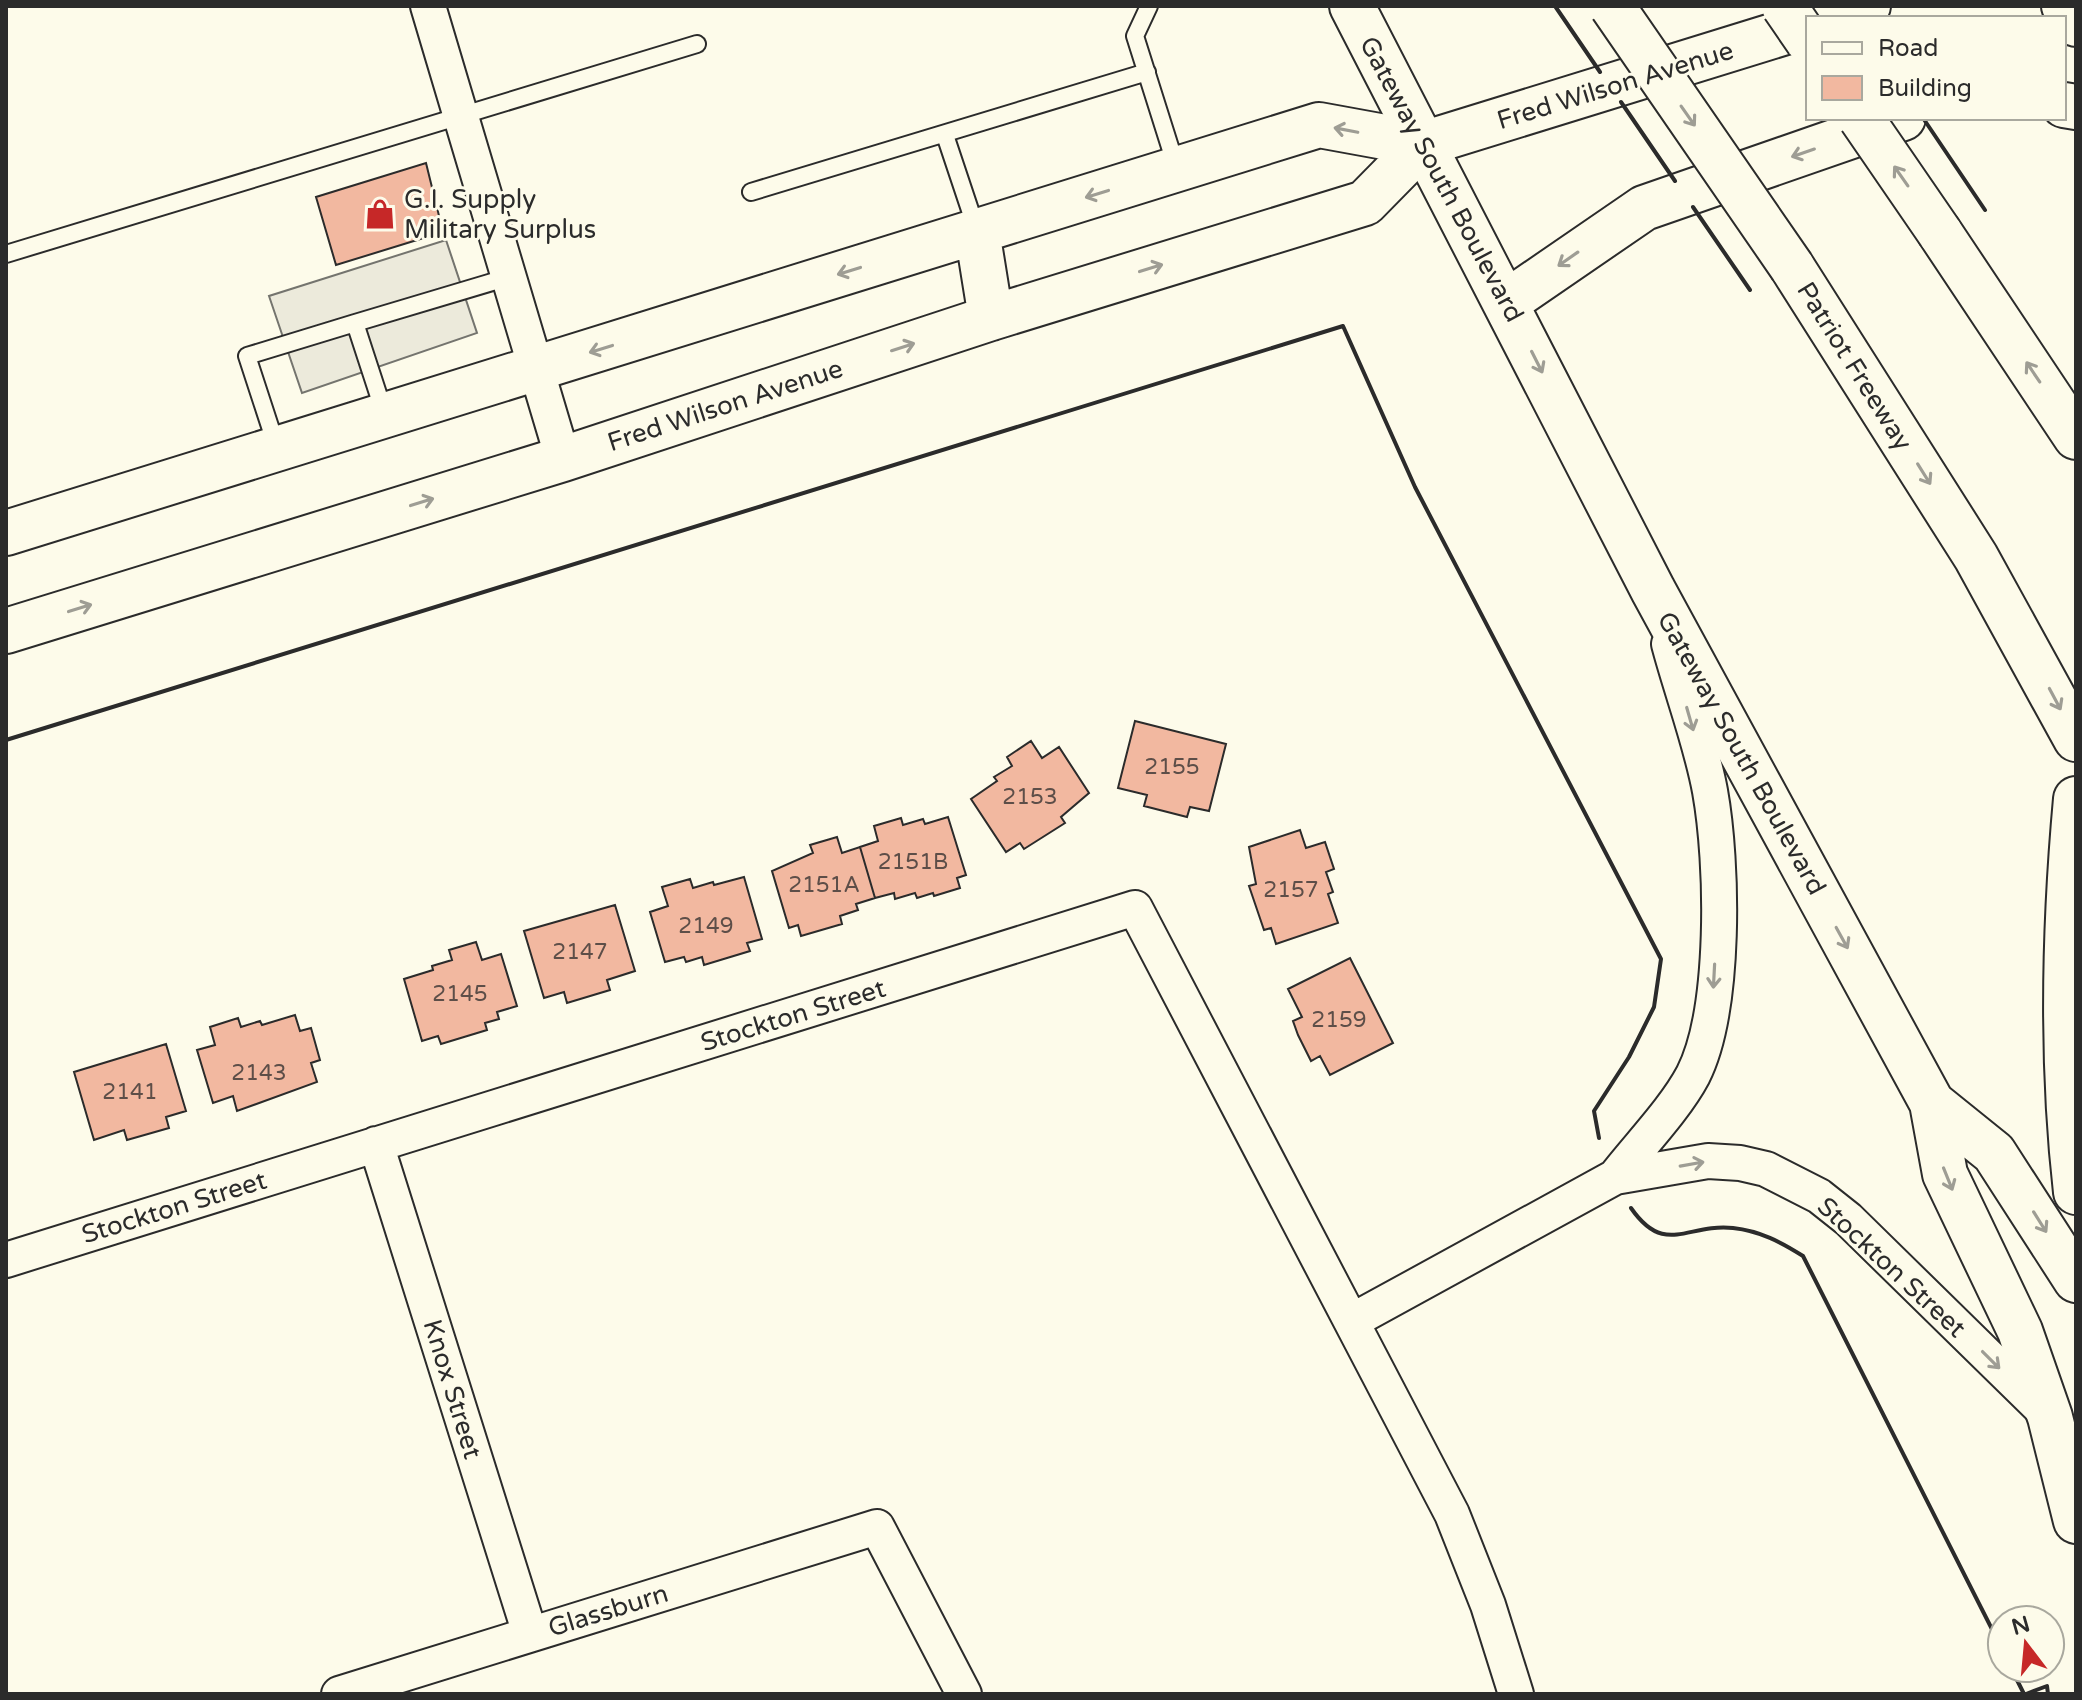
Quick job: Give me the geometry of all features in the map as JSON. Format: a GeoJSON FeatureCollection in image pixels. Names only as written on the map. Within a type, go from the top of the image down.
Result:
{"type":"FeatureCollection","features":[{"type":"Feature","properties":{"kind":"main road","name":"Gateway South Boulevard"},"geometry":{"type":"LineString","coordinates":[[1352,6],[1653,590],[1932,1103],[1945,1174],[2020,1331],[2050,1417],[2076,1521]]}},
{"type":"Feature","properties":{"kind":"main road","name":"Patriot Freeway"},"geometry":{"type":"LineString","coordinates":[[1612,6],[1792,267],[1976,557],[2076,739]]}},
{"type":"Feature","properties":{"kind":"main road"},"geometry":{"type":"LineString","coordinates":[[1784,6],[1806,38]]}},
{"type":"Feature","properties":{"kind":"main road"},"geometry":{"type":"LineString","coordinates":[[1836,16],[1868,6]]}},
{"type":"Feature","properties":{"kind":"main road"},"geometry":{"type":"LineString","coordinates":[[2064,6],[2076,24]]}},
{"type":"Feature","properties":{"kind":"main road","name":"Fred Wilson Avenue"},"geometry":{"type":"LineString","coordinates":[[6,533],[1319,125],[1423,144],[1806,26]]}},
{"type":"Feature","properties":{"kind":"main road"},"geometry":{"type":"LineString","coordinates":[[1862,120],[2076,437]]}},
{"type":"Feature","properties":{"kind":"main road"},"geometry":{"type":"LineString","coordinates":[[1507,302],[1644,208],[1897,120]]}},
{"type":"Feature","properties":{"kind":"main road","name":"Fred Wilson Avenue"},"geometry":{"type":"LineString","coordinates":[[6,631],[563,459],[991,318],[1365,203],[1423,144]]}},
{"type":"Feature","properties":{"kind":"main road"},"geometry":{"type":"LineString","coordinates":[[977,231],[991,318]]}},
{"type":"Feature","properties":{"kind":"main road"},"geometry":{"type":"LineString","coordinates":[[2076,799],[2064,999],[2067,1111],[2076,1192]]}},
{"type":"Feature","properties":{"kind":"main road"},"geometry":{"type":"LineString","coordinates":[[1932,1103],[1994,1153],[2076,1280]]}},
{"type":"Feature","properties":{"kind":"street"},"geometry":{"type":"LineString","coordinates":[[428,6],[563,459]]}},
{"type":"Feature","properties":{"kind":"street","name":"Stockton Street"},"geometry":{"type":"LineString","coordinates":[[1615,1177],[1692,1076],[1703,1047],[1713,1002],[1717,853],[1710,790],[1653,590]]}},
{"type":"Feature","properties":{"kind":"street","name":"Stockton Street"},"geometry":{"type":"LineString","coordinates":[[6,1260],[1135,908],[1452,1514],[1488,1605],[1516,1694]]}},
{"type":"Feature","properties":{"kind":"street","name":"Knox Street"},"geometry":{"type":"LineString","coordinates":[[376,1144],[530,1634]]}},
{"type":"Feature","properties":{"kind":"street","name":"Stockton Street"},"geometry":{"type":"LineString","coordinates":[[1352,1321],[1615,1177],[1708,1161],[1740,1163],[1766,1169],[1819,1196],[1882,1250],[2050,1417]]}},
{"type":"Feature","properties":{"kind":"street","name":"Glassburn"},"geometry":{"type":"LineString","coordinates":[[339,1694],[877,1527],[964,1694]]}},
{"type":"Feature","properties":{"kind":"lane"},"geometry":{"type":"LineString","coordinates":[[1149,6],[1135,36],[1177,170]]}},
{"type":"Feature","properties":{"kind":"lane"},"geometry":{"type":"LineString","coordinates":[[6,254],[697,44]]}},
{"type":"Feature","properties":{"kind":"lane"},"geometry":{"type":"LineString","coordinates":[[751,192],[1147,72]]}},
{"type":"Feature","properties":{"kind":"lane"},"geometry":{"type":"LineString","coordinates":[[945,135],[977,231]]}},
{"type":"Feature","properties":{"kind":"lane"},"geometry":{"type":"LineString","coordinates":[[277,449],[247,356],[509,277]]}},
{"type":"Feature","properties":{"kind":"lane"},"geometry":{"type":"LineString","coordinates":[[355,323],[385,416]]}},
{"type":"Feature","properties":{"kind":"shaded area"},"geometry":{"type":"Polygon","coordinates":[[[446,240],[477,333],[302,393],[269,296],[446,240]]]}},
{"type":"Feature","properties":{"kind":"building","name":"G.I. Supply Military Surplus"},"geometry":{"type":"Polygon","coordinates":[[[426,163],[443,232],[336,265],[316,197],[426,163]]]}},
{"type":"Feature","properties":{"kind":"building"},"geometry":{"type":"Polygon","coordinates":[[[1135,721],[1226,744],[1209,811],[1190,807],[1187,817],[1144,806],[1147,795],[1118,788],[1135,721]]]}},
{"type":"Feature","properties":{"kind":"building"},"geometry":{"type":"Polygon","coordinates":[[[1031,741],[1042,758],[1059,747],[1089,793],[1061,817],[1065,823],[1024,849],[1020,843],[1006,852],[971,799],[997,781],[994,777],[1012,766],[1007,757],[1031,741]]]}},
{"type":"Feature","properties":{"kind":"building"},"geometry":{"type":"Polygon","coordinates":[[[948,817],[966,875],[957,878],[960,888],[917,898],[915,893],[895,899],[894,893],[875,898],[860,847],[878,841],[874,826],[901,818],[903,825],[923,819],[925,824],[948,817]]]}},
{"type":"Feature","properties":{"kind":"building"},"geometry":{"type":"Polygon","coordinates":[[[1300,830],[1306,848],[1325,842],[1334,869],[1326,872],[1333,892],[1328,894],[1338,923],[1276,944],[1271,928],[1264,930],[1249,886],[1256,884],[1249,847],[1300,830]]]}},
{"type":"Feature","properties":{"kind":"building"},"geometry":{"type":"Polygon","coordinates":[[[837,837],[842,853],[860,847],[875,898],[856,904],[858,910],[840,916],[842,924],[801,936],[798,925],[789,928],[772,871],[813,853],[810,845],[837,837]]]}},
{"type":"Feature","properties":{"kind":"building"},"geometry":{"type":"Polygon","coordinates":[[[744,877],[762,939],[747,943],[750,951],[704,965],[702,957],[686,962],[684,957],[665,962],[650,912],[668,906],[662,887],[690,879],[693,888],[744,877]]]}},
{"type":"Feature","properties":{"kind":"building"},"geometry":{"type":"Polygon","coordinates":[[[615,905],[635,971],[607,980],[610,990],[567,1003],[564,992],[544,998],[524,931],[615,905]]]}},
{"type":"Feature","properties":{"kind":"building"},"geometry":{"type":"Polygon","coordinates":[[[476,942],[482,960],[501,954],[517,1006],[497,1012],[499,1019],[485,1023],[487,1030],[441,1044],[438,1036],[422,1041],[404,979],[433,970],[432,966],[452,960],[449,950],[476,942]]]}},
{"type":"Feature","properties":{"kind":"building"},"geometry":{"type":"Polygon","coordinates":[[[1350,958],[1393,1043],[1330,1075],[1320,1056],[1311,1061],[1298,1035],[1293,1021],[1302,1017],[1288,989],[1350,958]]]}},
{"type":"Feature","properties":{"kind":"building"},"geometry":{"type":"Polygon","coordinates":[[[295,1015],[300,1031],[311,1028],[320,1060],[311,1063],[317,1082],[237,1111],[233,1096],[213,1103],[197,1050],[215,1045],[210,1027],[238,1018],[241,1027],[260,1021],[262,1025],[295,1015]]]}},
{"type":"Feature","properties":{"kind":"building"},"geometry":{"type":"Polygon","coordinates":[[[166,1044],[186,1111],[166,1117],[169,1128],[127,1140],[124,1130],[94,1140],[74,1072],[166,1044]]]}},
{"type":"Feature","properties":{"kind":"wall"},"geometry":{"type":"LineString","coordinates":[[1555,6],[1600,72]]}},
{"type":"Feature","properties":{"kind":"wall"},"geometry":{"type":"LineString","coordinates":[[1621,102],[1675,181]]}},
{"type":"Feature","properties":{"kind":"wall"},"geometry":{"type":"LineString","coordinates":[[1924,120],[1985,210]]}},
{"type":"Feature","properties":{"kind":"wall"},"geometry":{"type":"LineString","coordinates":[[1693,207],[1750,290]]}},
{"type":"Feature","properties":{"kind":"wall"},"geometry":{"type":"LineString","coordinates":[[6,740],[1343,326],[1415,487],[1661,959],[1654,1007],[1629,1057],[1594,1111],[1599,1138]]}},
{"type":"Feature","properties":{"kind":"wall"},"geometry":{"type":"LineString","coordinates":[[1631,1208],[1643,1223],[1666,1235],[1717,1228],[1743,1229],[1770,1238],[1803,1256],[1986,1617]]}},
{"type":"Feature","properties":{"kind":"wall"},"geometry":{"type":"LineString","coordinates":[[2019,1684],[2024,1694]]}},
{"type":"Feature","properties":{"kind":"wall"},"geometry":{"type":"LineString","coordinates":[[2026,1694],[2047,1686],[2048,1694]]}},
{"type":"Feature","properties":{"kind":"place","name":"G.I. Supply Military Surplus"},"geometry":{"type":"Point","coordinates":[380,214]}}]}
